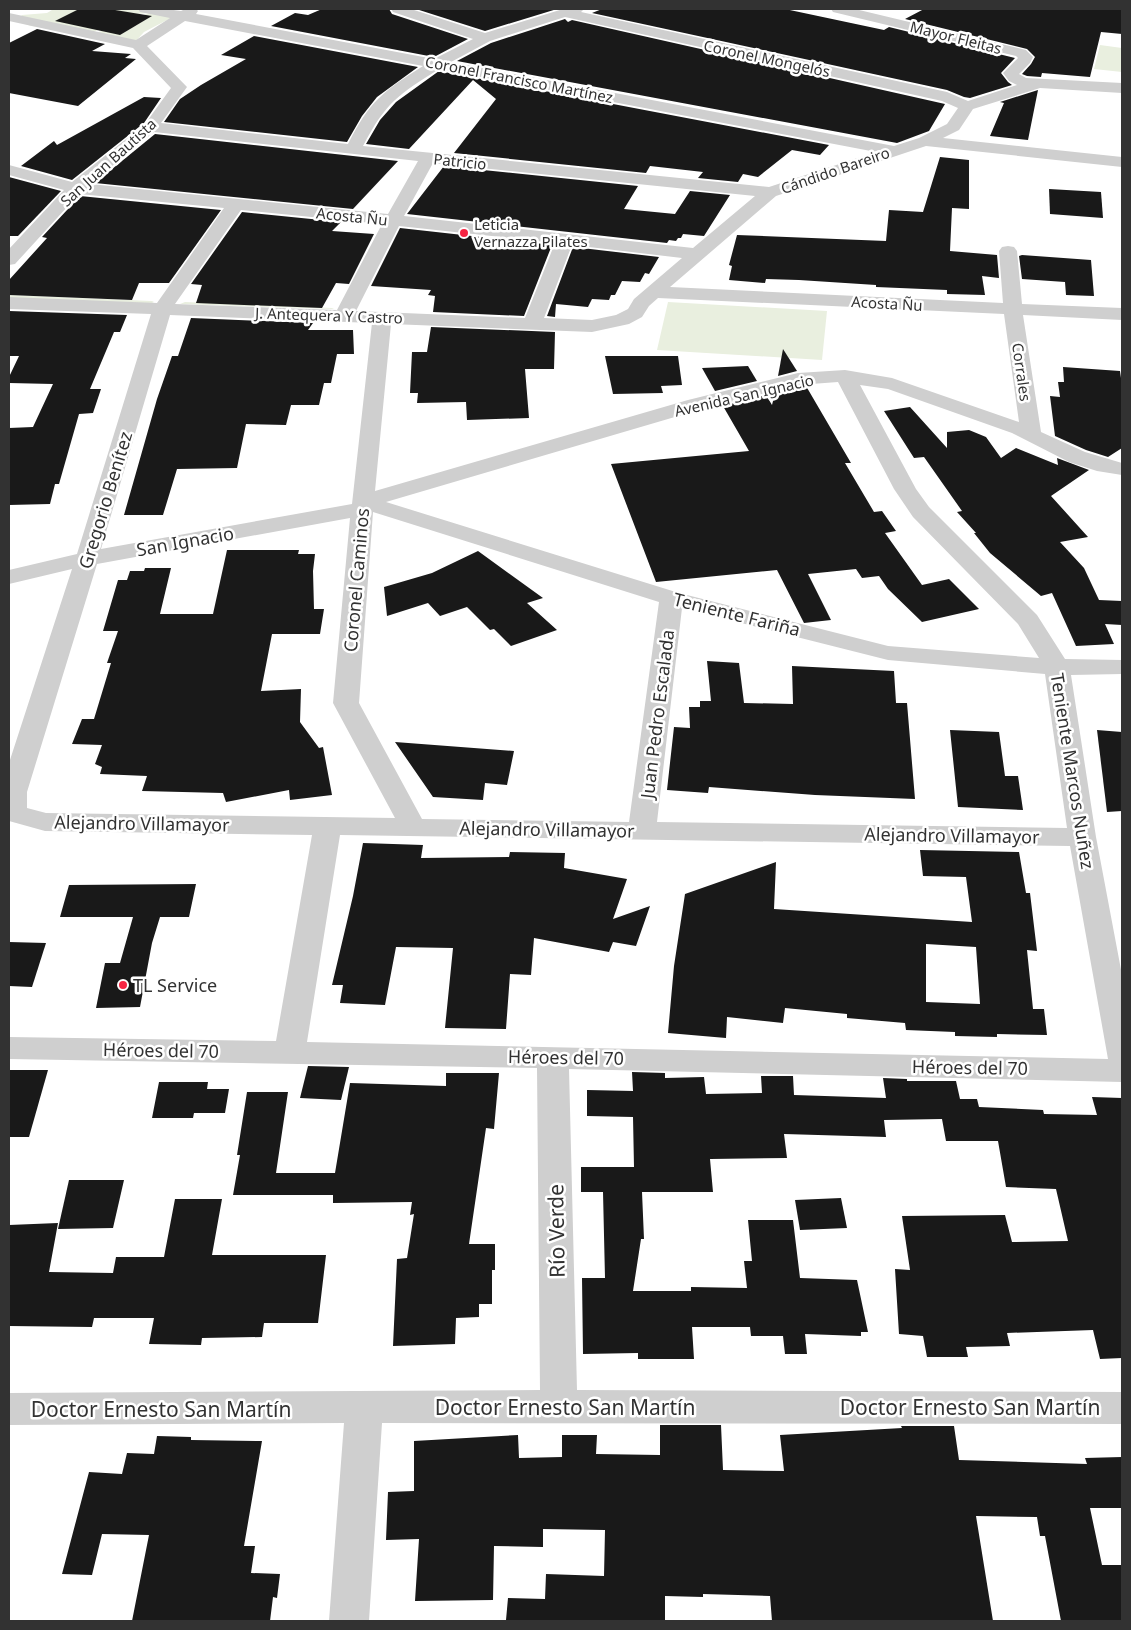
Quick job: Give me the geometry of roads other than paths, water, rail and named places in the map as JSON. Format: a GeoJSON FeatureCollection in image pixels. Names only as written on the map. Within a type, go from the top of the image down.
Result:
{"type":"FeatureCollection","features":[{"type":"Feature","properties":{"kind":"street"},"geometry":{"type":"LineString","coordinates":[[9,16],[20,9]]}},
{"type":"Feature","properties":{"kind":"street","name":"Coronel Francisco Martínez"},"geometry":{"type":"LineString","coordinates":[[144,9],[189,12],[438,63],[894,150]]}},
{"type":"Feature","properties":{"kind":"street"},"geometry":{"type":"LineString","coordinates":[[398,9],[485,38]]}},
{"type":"Feature","properties":{"kind":"street","name":"Mayor Fleitas"},"geometry":{"type":"LineString","coordinates":[[838,9],[1021,53],[1025,60],[1011,73],[1012,76],[1018,80],[1035,84]]}},
{"type":"Feature","properties":{"kind":"street"},"geometry":{"type":"LineString","coordinates":[[353,150],[369,119],[394,91],[438,63],[485,38],[571,11]]}},
{"type":"Feature","properties":{"kind":"street","name":"Coronel Mongelós"},"geometry":{"type":"LineString","coordinates":[[571,11],[947,97],[967,106]]}},
{"type":"Feature","properties":{"kind":"street"},"geometry":{"type":"LineString","coordinates":[[9,16],[138,45],[189,12]]}},
{"type":"Feature","properties":{"kind":"street","name":"San Juan Bautista"},"geometry":{"type":"LineString","coordinates":[[9,260],[76,188],[152,127],[179,87],[138,45]]}},
{"type":"Feature","properties":{"kind":"street"},"geometry":{"type":"LineString","coordinates":[[967,106],[1035,84],[1122,88]]}},
{"type":"Feature","properties":{"kind":"street","name":"Cándido Bareiro"},"geometry":{"type":"LineString","coordinates":[[647,298],[770,192],[925,140],[953,127],[967,106]]}},
{"type":"Feature","properties":{"kind":"street","name":"Patricio"},"geometry":{"type":"LineString","coordinates":[[152,127],[428,158],[770,192]]}},
{"type":"Feature","properties":{"kind":"street"},"geometry":{"type":"LineString","coordinates":[[925,140],[1122,162]]}},
{"type":"Feature","properties":{"kind":"street"},"geometry":{"type":"LineString","coordinates":[[347,310],[393,220],[428,158]]}},
{"type":"Feature","properties":{"kind":"street","name":"Acosta Ñu"},"geometry":{"type":"LineString","coordinates":[[9,170],[76,188],[393,220],[697,254]]}},
{"type":"Feature","properties":{"kind":"street","name":"Gregorio Benítez"},"geometry":{"type":"LineString","coordinates":[[13,813],[13,792],[166,303],[236,204]]}},
{"type":"Feature","properties":{"kind":"street"},"geometry":{"type":"LineString","coordinates":[[534,318],[566,239]]}},
{"type":"Feature","properties":{"kind":"street","name":"Corrales"},"geometry":{"type":"LineString","coordinates":[[1008,250],[1013,309],[1031,434]]}},
{"type":"Feature","properties":{"kind":"street","name":"J. Antequera Y Castro"},"geometry":{"type":"LineString","coordinates":[[9,290],[166,303]]}},
{"type":"Feature","properties":{"kind":"street","name":"Acosta Ñu"},"geometry":{"type":"LineString","coordinates":[[647,298],[1122,314]]}},
{"type":"Feature","properties":{"kind":"street","name":"J. Antequera Y Castro"},"geometry":{"type":"LineString","coordinates":[[9,303],[166,303],[347,310],[534,318],[592,326],[622,320],[635,313],[647,298]]}},
{"type":"Feature","properties":{"kind":"street","name":"J. Antequera Y Castro"},"geometry":{"type":"LineString","coordinates":[[347,310],[382,317],[534,318]]}},
{"type":"Feature","properties":{"kind":"street","name":"Coronel Caminos"},"geometry":{"type":"LineString","coordinates":[[382,317],[362,506],[346,703],[413,827]]}},
{"type":"Feature","properties":{"kind":"street","name":"Avenida San Ignacio"},"geometry":{"type":"LineString","coordinates":[[362,506],[695,404],[798,379],[845,376],[892,384],[1031,434],[1077,456],[1105,466],[1122,469]]}},
{"type":"Feature","properties":{"kind":"street","name":"Teniente Marcos Nuñez"},"geometry":{"type":"LineString","coordinates":[[845,376],[905,489],[921,512],[1028,620],[1057,667],[1082,837],[1122,1056]]}},
{"type":"Feature","properties":{"kind":"street","name":"San Ignacio"},"geometry":{"type":"LineString","coordinates":[[9,577],[87,559],[362,506]]}},
{"type":"Feature","properties":{"kind":"street","name":"Teniente Fariña"},"geometry":{"type":"LineString","coordinates":[[362,506],[671,598],[697,603],[888,653],[930,658],[1057,667],[1122,667]]}},
{"type":"Feature","properties":{"kind":"street","name":"Juan Pedro Escalada"},"geometry":{"type":"LineString","coordinates":[[642,830],[671,598]]}},
{"type":"Feature","properties":{"kind":"street","name":"Alejandro Villamayor"},"geometry":{"type":"LineString","coordinates":[[13,813],[45,822],[1082,837]]}},
{"type":"Feature","properties":{"kind":"street"},"geometry":{"type":"LineString","coordinates":[[290,1052],[328,825]]}},
{"type":"Feature","properties":{"kind":"street","name":"Héroes del 70"},"geometry":{"type":"LineString","coordinates":[[9,1048],[553,1057],[1122,1071]]}},
{"type":"Feature","properties":{"kind":"street","name":"Río Verde"},"geometry":{"type":"LineString","coordinates":[[553,1057],[559,1406]]}},
{"type":"Feature","properties":{"kind":"street","name":"Doctor Ernesto San Martín"},"geometry":{"type":"LineString","coordinates":[[9,1409],[559,1406],[1122,1408]]}},
{"type":"Feature","properties":{"kind":"street"},"geometry":{"type":"LineString","coordinates":[[349,1621],[364,1408]]}},
{"type":"Feature","properties":{"kind":"place","name":"Leticia Vernazza Pilates"},"geometry":{"type":"Point","coordinates":[464,233]}},
{"type":"Feature","properties":{"kind":"place","name":"TL Service"},"geometry":{"type":"Point","coordinates":[123,985]}}]}
